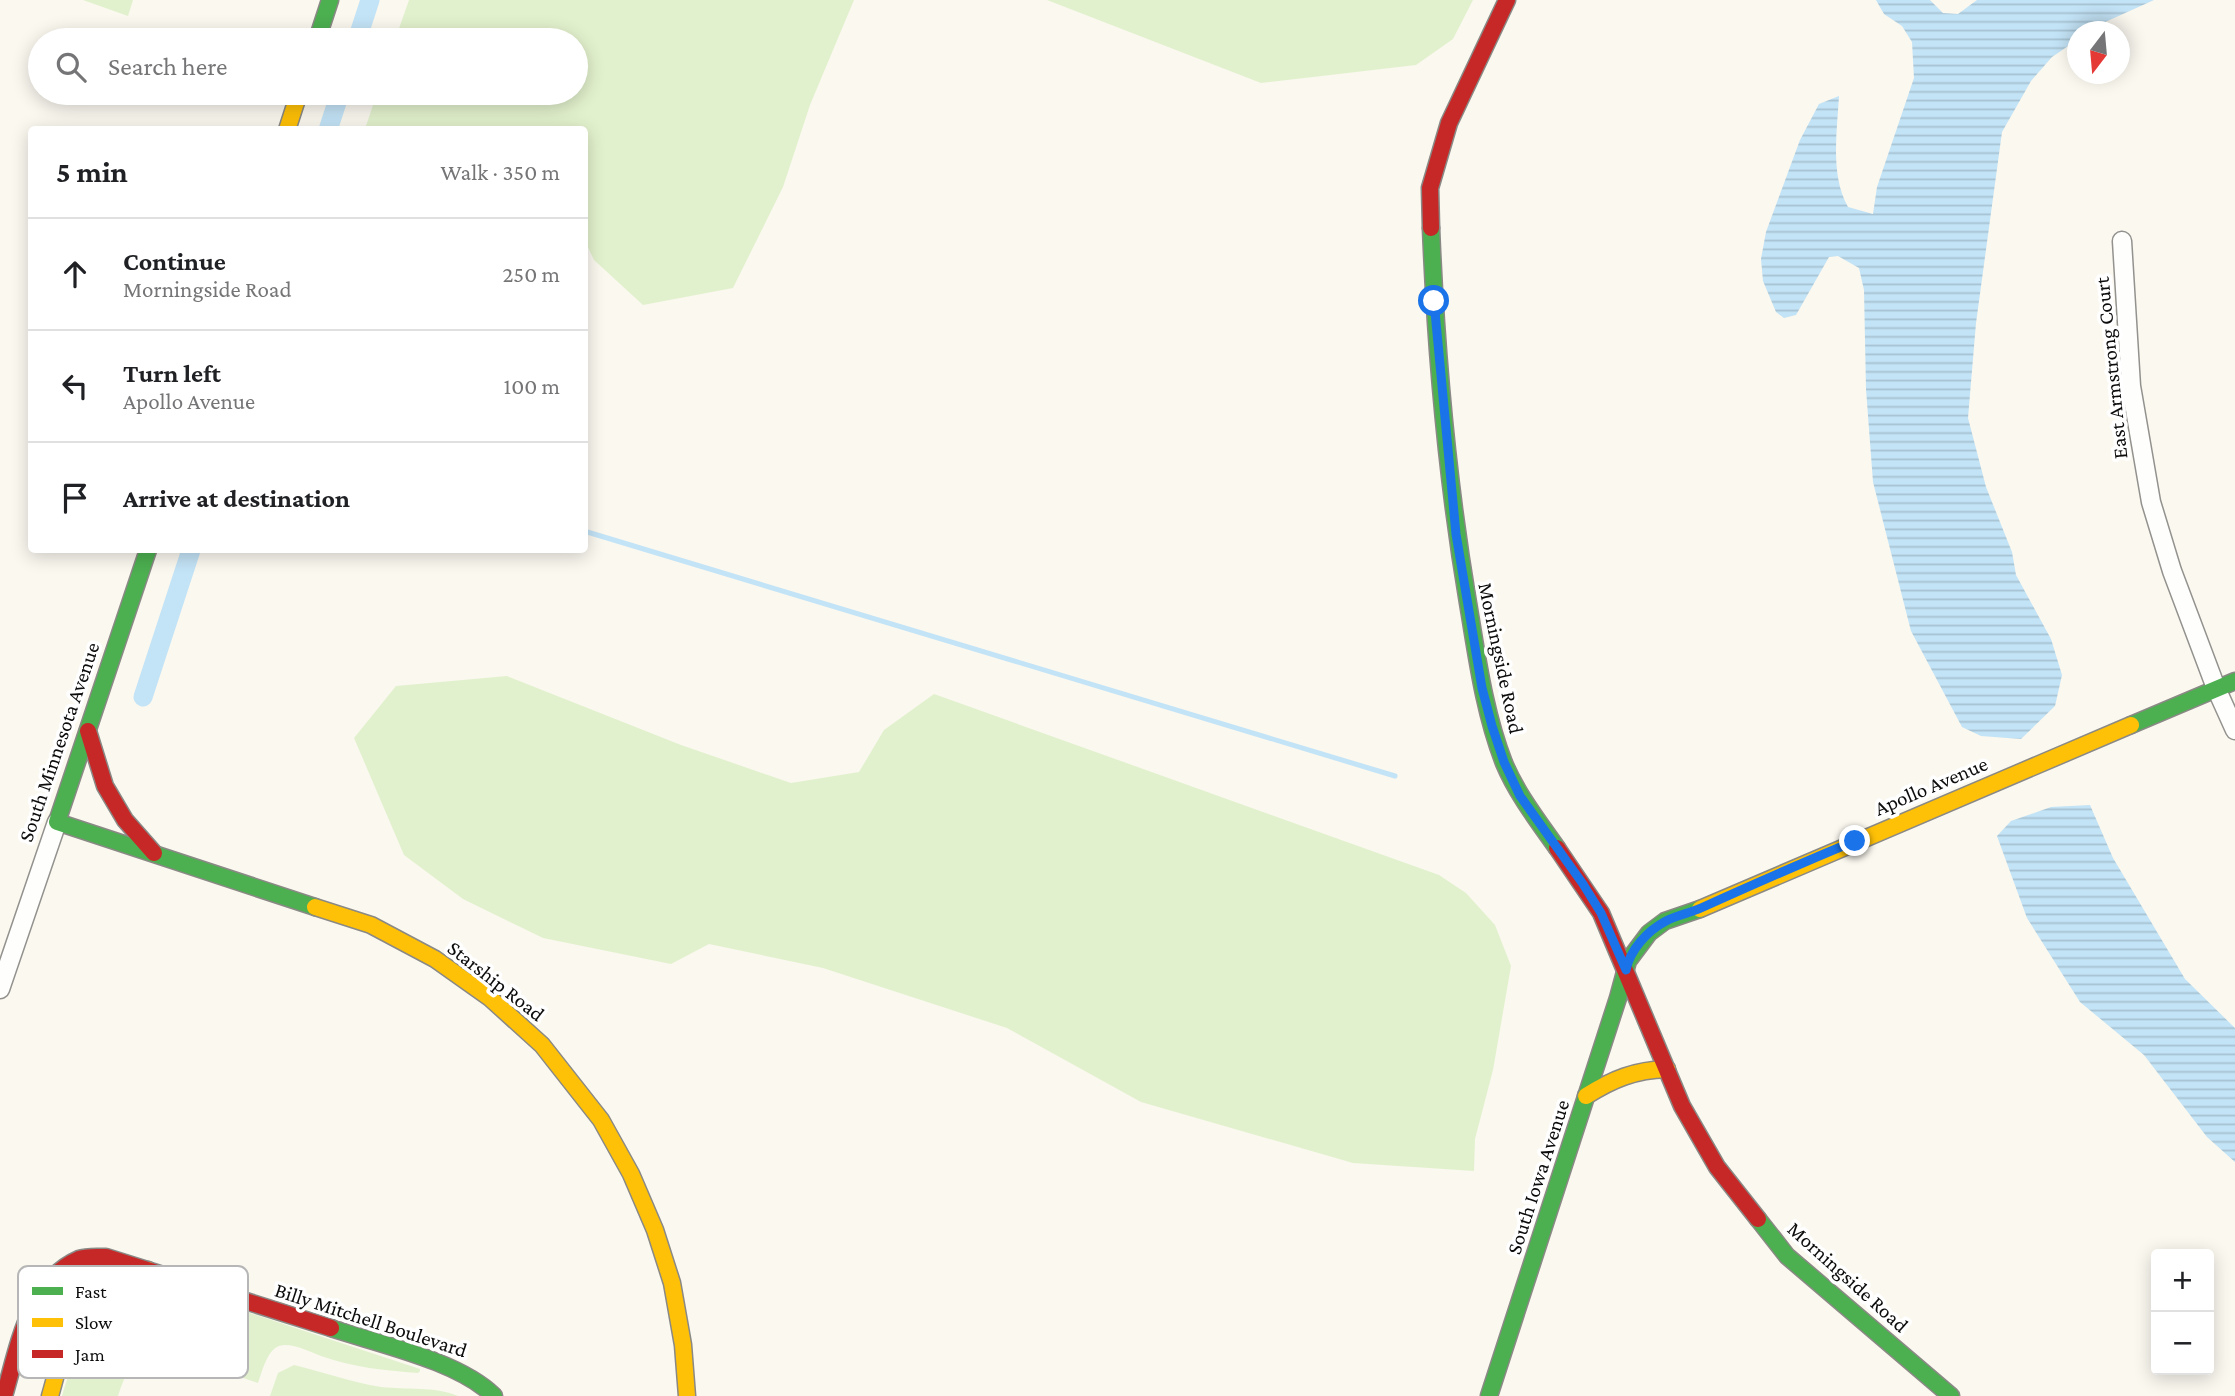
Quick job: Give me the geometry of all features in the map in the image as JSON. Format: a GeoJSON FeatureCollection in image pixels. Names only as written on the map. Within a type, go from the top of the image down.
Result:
{"type":"FeatureCollection","features":[{"type":"Feature","properties":{"kind":"street"},"geometry":{"type":"LineString","coordinates":[[321,28],[330,0]]}},
{"type":"Feature","properties":{"kind":"street","name":"Morningside Road"},"geometry":{"type":"LineString","coordinates":[[1507,0],[1449,123],[1430,188],[1434,301],[1456,534],[1482,688],[1504,762],[1520,796],[1601,913],[1682,1106],[1717,1167],[1787,1256],[1951,1396]]}},
{"type":"Feature","properties":{"kind":"street"},"geometry":{"type":"LineString","coordinates":[[288,126],[295,105]]}},
{"type":"Feature","properties":{"kind":"street","name":"East Armstrong Court"},"geometry":{"type":"LineString","coordinates":[[2122,241],[2132,386],[2151,502],[2172,571],[2216,688],[2235,730]]}},
{"type":"Feature","properties":{"kind":"street","name":"South Minnesota Avenue"},"geometry":{"type":"LineString","coordinates":[[0,989],[147,553]]}},
{"type":"Feature","properties":{"kind":"street","name":"Apollo Avenue"},"geometry":{"type":"LineString","coordinates":[[1626,970],[1637,946],[1665,921],[1697,910],[2235,681]]}},
{"type":"Feature","properties":{"kind":"street"},"geometry":{"type":"LineString","coordinates":[[88,731],[105,786],[125,820],[155,854]]}},
{"type":"Feature","properties":{"kind":"street","name":"Starship Road"},"geometry":{"type":"LineString","coordinates":[[57,822],[371,925],[435,959],[489,998],[542,1045],[601,1121],[631,1174],[655,1230],[672,1283],[683,1345],[687,1396]]}},
{"type":"Feature","properties":{"kind":"street","name":"South Iowa Avenue"},"geometry":{"type":"LineString","coordinates":[[1489,1396],[1626,970]]}},
{"type":"Feature","properties":{"kind":"street"},"geometry":{"type":"LineString","coordinates":[[1586,1096],[1614,1078],[1642,1069],[1667,1069]]}},
{"type":"Feature","properties":{"kind":"street","name":"Billy Mitchell Boulevard"},"geometry":{"type":"LineString","coordinates":[[67,1266],[80,1258],[106,1257],[135,1266]]}},
{"type":"Feature","properties":{"kind":"street","name":"Billy Mitchell Boulevard"},"geometry":{"type":"LineString","coordinates":[[248,1302],[433,1360],[469,1375],[494,1396]]}},
{"type":"Feature","properties":{"kind":"street","name":"Billy Mitchell Boulevard"},"geometry":{"type":"LineString","coordinates":[[4,1396],[18,1353]]}},
{"type":"Feature","properties":{"kind":"street"},"geometry":{"type":"LineString","coordinates":[[50,1396],[56,1378]]}},
{"type":"Feature","properties":{"kind":"green space"},"geometry":{"type":"Polygon","coordinates":[[[83,0],[133,0],[128,16],[83,0]]]}},
{"type":"Feature","properties":{"kind":"green space"},"geometry":{"type":"Polygon","coordinates":[[[409,0],[854,0],[810,105],[783,187],[733,288],[643,305],[594,260],[588,247],[588,126],[366,126],[373,105],[588,105],[588,28],[399,28],[409,0]]]}},
{"type":"Feature","properties":{"kind":"green space"},"geometry":{"type":"Polygon","coordinates":[[[1047,0],[1473,0],[1453,39],[1416,65],[1261,83],[1047,0]]]}},
{"type":"Feature","properties":{"kind":"green space"},"geometry":{"type":"Polygon","coordinates":[[[507,676],[681,745],[791,783],[859,772],[884,730],[934,694],[1439,875],[1466,893],[1495,925],[1511,966],[1493,1070],[1475,1139],[1474,1171],[1353,1163],[1141,1102],[1007,1028],[823,968],[709,944],[671,964],[543,938],[463,899],[404,855],[354,738],[396,686],[507,676]]]}},
{"type":"Feature","properties":{"kind":"green space"},"geometry":{"type":"Polygon","coordinates":[[[248,1312],[420,1369],[418,1373],[357,1366],[284,1345],[271,1352],[258,1383],[243,1378],[248,1378],[248,1312]]]}},
{"type":"Feature","properties":{"kind":"green space"},"geometry":{"type":"Polygon","coordinates":[[[294,1365],[370,1385],[430,1390],[458,1396],[270,1396],[278,1373],[294,1365]]]}},
{"type":"Feature","properties":{"kind":"green space"},"geometry":{"type":"Polygon","coordinates":[[[68,1378],[125,1378],[118,1396],[62,1396],[68,1378]]]}},
{"type":"Feature","properties":{"kind":"water"},"geometry":{"type":"Polygon","coordinates":[[[1876,0],[1930,0],[1943,13],[1958,14],[1977,0],[2154,0],[2107,21],[2067,21],[2067,47],[2052,57],[2031,81],[2002,132],[1976,323],[1968,418],[1986,487],[2012,552],[2016,575],[2051,639],[2062,675],[2055,706],[2021,739],[1981,736],[1962,727],[1911,631],[1873,482],[1866,389],[1864,290],[1859,268],[1838,256],[1829,257],[1796,315],[1784,318],[1776,312],[1763,281],[1761,259],[1766,232],[1800,140],[1819,104],[1839,96],[1836,153],[1842,195],[1848,207],[1873,214],[1877,187],[1914,78],[1912,42],[1902,26],[1884,14],[1876,0]]]}},
{"type":"Feature","properties":{"kind":"water"},"geometry":{"type":"Polygon","coordinates":[[[2090,805],[2113,858],[2185,979],[2235,1028],[2235,1162],[2207,1137],[2144,1055],[2080,1002],[2027,918],[1997,836],[2011,821],[2051,807],[2090,805]]]}},
{"type":"Feature","properties":{"kind":"waterway"},"geometry":{"type":"LineString","coordinates":[[361,28],[370,0]]}},
{"type":"Feature","properties":{"kind":"waterway"},"geometry":{"type":"LineString","coordinates":[[329,126],[336,105]]}},
{"type":"Feature","properties":{"kind":"waterway"},"geometry":{"type":"LineString","coordinates":[[588,532],[1395,776]]}},
{"type":"Feature","properties":{"kind":"waterway"},"geometry":{"type":"LineString","coordinates":[[143,697],[190,553]]}},
{"type":"Feature","properties":{"kind":"traffic: fast"},"geometry":{"type":"LineString","coordinates":[[321,28],[330,0]]}},
{"type":"Feature","properties":{"kind":"traffic: fast"},"geometry":{"type":"LineString","coordinates":[[1431,228],[1439,369],[1448,463],[1482,684],[1491,724],[1509,774],[1557,848]]}},
{"type":"Feature","properties":{"kind":"traffic: fast"},"geometry":{"type":"LineString","coordinates":[[147,553],[57,822],[315,907]]}},
{"type":"Feature","properties":{"kind":"traffic: fast"},"geometry":{"type":"LineString","coordinates":[[2131,725],[2235,681]]}},
{"type":"Feature","properties":{"kind":"traffic: fast"},"geometry":{"type":"LineString","coordinates":[[1489,1396],[1628,961],[1649,933],[1665,921],[1700,909]]}},
{"type":"Feature","properties":{"kind":"traffic: fast"},"geometry":{"type":"LineString","coordinates":[[1758,1219],[1787,1256],[1951,1396]]}},
{"type":"Feature","properties":{"kind":"traffic: fast"},"geometry":{"type":"LineString","coordinates":[[331,1328],[440,1363],[461,1373],[494,1396]]}},
{"type":"Feature","properties":{"kind":"traffic: slow"},"geometry":{"type":"LineString","coordinates":[[288,126],[295,105]]}},
{"type":"Feature","properties":{"kind":"traffic: slow"},"geometry":{"type":"LineString","coordinates":[[1700,909],[2131,725]]}},
{"type":"Feature","properties":{"kind":"traffic: slow"},"geometry":{"type":"LineString","coordinates":[[315,907],[371,925],[435,959],[490,998],[542,1045],[601,1120],[631,1174],[655,1230],[672,1283],[683,1345],[687,1396]]}},
{"type":"Feature","properties":{"kind":"traffic: slow"},"geometry":{"type":"LineString","coordinates":[[1586,1096],[1625,1076],[1667,1069]]}},
{"type":"Feature","properties":{"kind":"traffic: slow"},"geometry":{"type":"LineString","coordinates":[[50,1396],[55,1378]]}},
{"type":"Feature","properties":{"kind":"traffic: jam"},"geometry":{"type":"LineString","coordinates":[[1431,228],[1430,188],[1449,123],[1507,0]]}},
{"type":"Feature","properties":{"kind":"traffic: jam"},"geometry":{"type":"LineString","coordinates":[[88,731],[105,786],[125,820],[154,853]]}},
{"type":"Feature","properties":{"kind":"traffic: jam"},"geometry":{"type":"LineString","coordinates":[[1557,848],[1601,913],[1682,1106],[1717,1167],[1758,1219]]}},
{"type":"Feature","properties":{"kind":"traffic: jam"},"geometry":{"type":"LineString","coordinates":[[67,1266],[79,1259],[92,1257],[106,1257],[135,1266]]}},
{"type":"Feature","properties":{"kind":"traffic: jam"},"geometry":{"type":"LineString","coordinates":[[248,1302],[331,1328]]}},
{"type":"Feature","properties":{"kind":"traffic: jam"},"geometry":{"type":"LineString","coordinates":[[4,1396],[18,1345]]}},
{"type":"Feature","properties":{"kind":"route"},"geometry":{"type":"LineString","coordinates":[[1434,301],[1456,534],[1482,688],[1492,726],[1504,762],[1520,796],[1601,913],[1626,970],[1637,946],[1665,921],[1697,910],[1855,841]]}}]}
